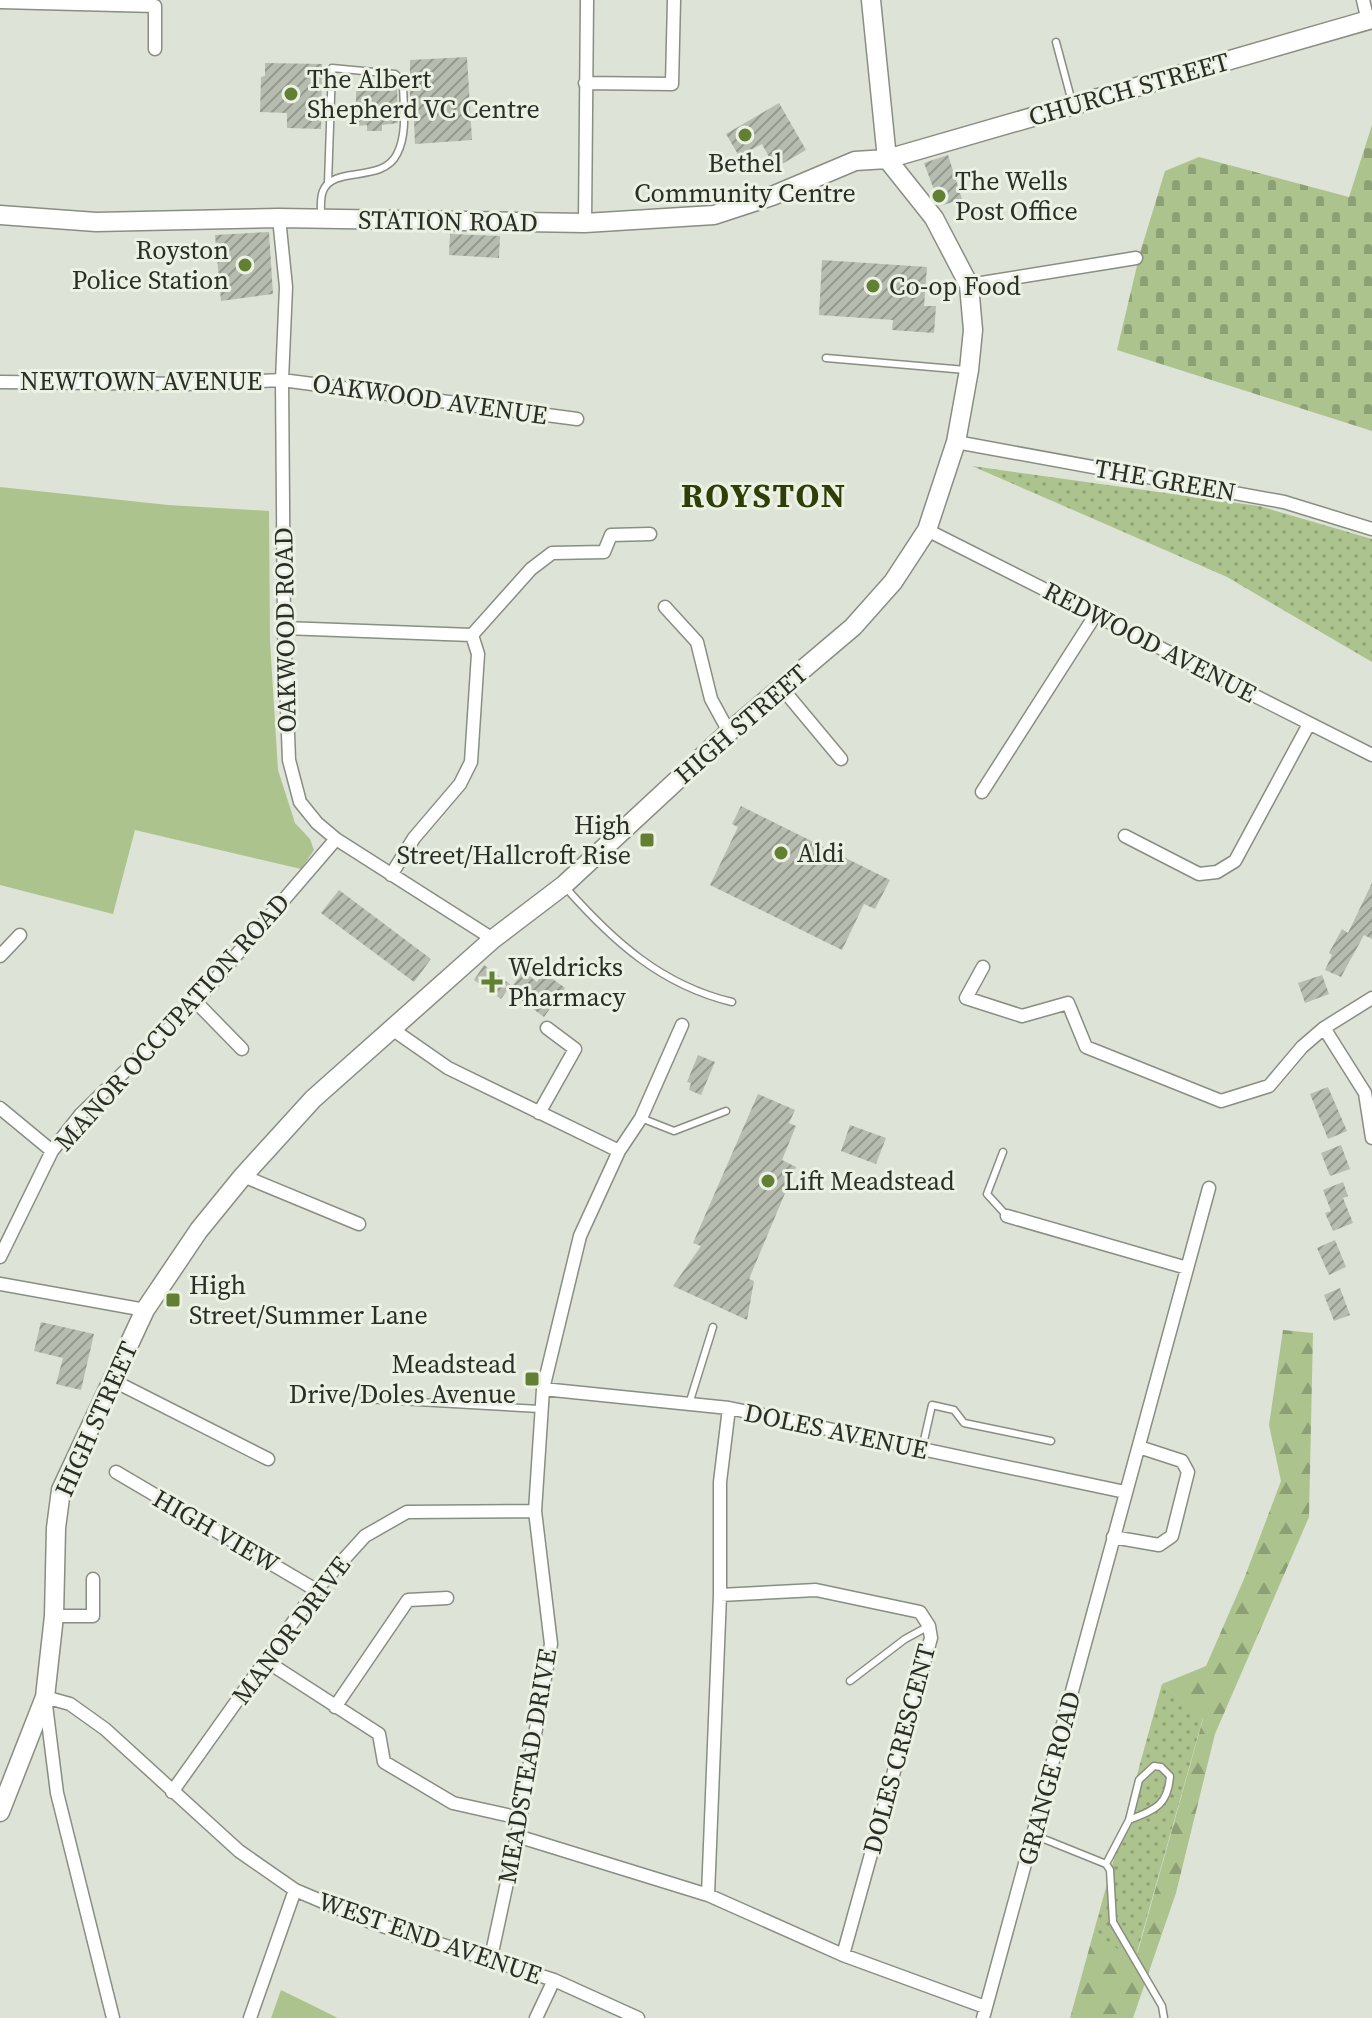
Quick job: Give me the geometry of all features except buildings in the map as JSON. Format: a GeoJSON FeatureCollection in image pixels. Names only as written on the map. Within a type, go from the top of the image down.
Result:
{"type":"FeatureCollection","features":[{"type":"Feature","properties":{"kind":"main road"},"geometry":{"type":"LineString","coordinates":[[871,0],[887,159]]}},
{"type":"Feature","properties":{"kind":"main road","name":"CHURCH STREET"},"geometry":{"type":"LineString","coordinates":[[887,159],[1370,20]]}},
{"type":"Feature","properties":{"kind":"main road","name":"STATION ROAD"},"geometry":{"type":"LineString","coordinates":[[0,215],[96,222],[279,218],[585,223],[714,215],[772,196],[855,161],[887,159]]}},
{"type":"Feature","properties":{"kind":"main road","name":"HIGH STREET"},"geometry":{"type":"LineString","coordinates":[[0,1812],[45,1697],[54,1616],[56,1528],[61,1490],[110,1379],[145,1310],[199,1230],[313,1099],[493,939],[564,885],[729,732],[853,627],[893,582],[927,530],[956,442],[969,370],[973,330],[969,285],[934,218],[887,159]]}},
{"type":"Feature","properties":{"kind":"street"},"geometry":{"type":"LineString","coordinates":[[585,223],[587,0]]}},
{"type":"Feature","properties":{"kind":"street"},"geometry":{"type":"LineString","coordinates":[[585,83],[672,84],[674,0]]}},
{"type":"Feature","properties":{"kind":"street"},"geometry":{"type":"LineString","coordinates":[[1363,0],[1370,20]]}},
{"type":"Feature","properties":{"kind":"street"},"geometry":{"type":"LineString","coordinates":[[0,2],[155,6],[155,49]]}},
{"type":"Feature","properties":{"kind":"street","name":"OAKWOOD ROAD"},"geometry":{"type":"LineString","coordinates":[[279,218],[286,287],[282,380],[284,628],[289,760],[300,802],[317,823],[336,839],[493,939]]}},
{"type":"Feature","properties":{"kind":"street"},"geometry":{"type":"LineString","coordinates":[[969,285],[1136,258]]}},
{"type":"Feature","properties":{"kind":"street","name":"NEWTOWN AVENUE"},"geometry":{"type":"LineString","coordinates":[[0,382],[188,384],[282,380]]}},
{"type":"Feature","properties":{"kind":"street","name":"OAKWOOD AVENUE"},"geometry":{"type":"LineString","coordinates":[[282,380],[577,419]]}},
{"type":"Feature","properties":{"kind":"street","name":"THE GREEN"},"geometry":{"type":"LineString","coordinates":[[956,442],[1284,502],[1372,529]]}},
{"type":"Feature","properties":{"kind":"street","name":"REDWOOD AVENUE"},"geometry":{"type":"LineString","coordinates":[[927,530],[1372,755]]}},
{"type":"Feature","properties":{"kind":"street"},"geometry":{"type":"LineString","coordinates":[[472,635],[531,569],[552,553],[604,552],[611,535],[650,534]]}},
{"type":"Feature","properties":{"kind":"street"},"geometry":{"type":"LineString","coordinates":[[665,607],[697,642],[711,699],[729,732]]}},
{"type":"Feature","properties":{"kind":"street"},"geometry":{"type":"LineString","coordinates":[[982,792],[1096,614]]}},
{"type":"Feature","properties":{"kind":"street"},"geometry":{"type":"LineString","coordinates":[[284,628],[472,635]]}},
{"type":"Feature","properties":{"kind":"street"},"geometry":{"type":"LineString","coordinates":[[391,875],[414,838],[460,784],[471,762],[478,654],[472,635]]}},
{"type":"Feature","properties":{"kind":"street"},"geometry":{"type":"LineString","coordinates":[[781,687],[841,759]]}},
{"type":"Feature","properties":{"kind":"street"},"geometry":{"type":"LineString","coordinates":[[1125,836],[1199,874],[1217,872],[1235,861],[1309,724]]}},
{"type":"Feature","properties":{"kind":"street","name":"MANOR OCCUPATION ROAD"},"geometry":{"type":"LineString","coordinates":[[0,1257],[52,1151],[81,1114],[196,1002],[336,839]]}},
{"type":"Feature","properties":{"kind":"street"},"geometry":{"type":"LineString","coordinates":[[0,956],[20,935]]}},
{"type":"Feature","properties":{"kind":"street"},"geometry":{"type":"LineString","coordinates":[[983,967],[966,998],[1022,1016],[1068,1003],[1086,1047],[1221,1101],[1269,1086],[1302,1047],[1324,1028],[1372,998]]}},
{"type":"Feature","properties":{"kind":"street"},"geometry":{"type":"LineString","coordinates":[[196,1002],[242,1049]]}},
{"type":"Feature","properties":{"kind":"street","name":"MEADSTEAD DRIVE"},"geometry":{"type":"LineString","coordinates":[[490,1962],[517,1836],[551,1644],[535,1511],[543,1389],[580,1236],[619,1151],[641,1118],[682,1025]]}},
{"type":"Feature","properties":{"kind":"street"},"geometry":{"type":"LineString","coordinates":[[539,1113],[575,1049],[547,1028]]}},
{"type":"Feature","properties":{"kind":"street"},"geometry":{"type":"LineString","coordinates":[[1324,1028],[1365,1093],[1372,1138]]}},
{"type":"Feature","properties":{"kind":"street"},"geometry":{"type":"LineString","coordinates":[[392,1029],[448,1068],[619,1151]]}},
{"type":"Feature","properties":{"kind":"street"},"geometry":{"type":"LineString","coordinates":[[0,1108],[52,1151]]}},
{"type":"Feature","properties":{"kind":"street"},"geometry":{"type":"LineString","coordinates":[[243,1176],[359,1224]]}},
{"type":"Feature","properties":{"kind":"street","name":"GRANGE ROAD"},"geometry":{"type":"LineString","coordinates":[[984,2012],[1209,1188]]}},
{"type":"Feature","properties":{"kind":"street"},"geometry":{"type":"LineString","coordinates":[[1007,1216],[1187,1268]]}},
{"type":"Feature","properties":{"kind":"street"},"geometry":{"type":"LineString","coordinates":[[0,1284],[145,1310]]}},
{"type":"Feature","properties":{"kind":"street"},"geometry":{"type":"LineString","coordinates":[[110,1379],[268,1459]]}},
{"type":"Feature","properties":{"kind":"street","name":"DOLES AVENUE"},"geometry":{"type":"LineString","coordinates":[[543,1389],[729,1408],[1125,1492]]}},
{"type":"Feature","properties":{"kind":"street"},"geometry":{"type":"LineString","coordinates":[[708,1895],[720,1595],[720,1482],[729,1408]]}},
{"type":"Feature","properties":{"kind":"street"},"geometry":{"type":"LineString","coordinates":[[1113,1537],[1159,1545],[1172,1536],[1188,1472],[1182,1461],[1139,1447]]}},
{"type":"Feature","properties":{"kind":"street","name":"HIGH VIEW"},"geometry":{"type":"LineString","coordinates":[[116,1472],[316,1590]]}},
{"type":"Feature","properties":{"kind":"street","name":"MANOR DRIVE"},"geometry":{"type":"LineString","coordinates":[[172,1792],[316,1590],[365,1536],[407,1512],[535,1511]]}},
{"type":"Feature","properties":{"kind":"street"},"geometry":{"type":"LineString","coordinates":[[54,1616],[93,1616],[93,1579]]}},
{"type":"Feature","properties":{"kind":"street","name":"DOLES CRESCENT"},"geometry":{"type":"LineString","coordinates":[[720,1595],[816,1590],[920,1612],[929,1626],[931,1638],[843,1955]]}},
{"type":"Feature","properties":{"kind":"street"},"geometry":{"type":"LineString","coordinates":[[335,1707],[408,1600],[447,1598]]}},
{"type":"Feature","properties":{"kind":"street"},"geometry":{"type":"LineString","coordinates":[[266,1661],[379,1734],[384,1762],[453,1803],[520,1818]]}},
{"type":"Feature","properties":{"kind":"street"},"geometry":{"type":"LineString","coordinates":[[45,1697],[57,1793],[113,2018]]}},
{"type":"Feature","properties":{"kind":"street","name":"WEST END AVENUE"},"geometry":{"type":"LineString","coordinates":[[45,1697],[70,1704],[105,1729],[239,1851],[295,1890],[373,1923],[554,1980],[638,2018]]}},
{"type":"Feature","properties":{"kind":"street"},"geometry":{"type":"LineString","coordinates":[[517,1836],[708,1895],[843,1955],[984,2012]]}},
{"type":"Feature","properties":{"kind":"street"},"geometry":{"type":"LineString","coordinates":[[250,2018],[295,1890]]}},
{"type":"Feature","properties":{"kind":"street"},"geometry":{"type":"LineString","coordinates":[[536,2018],[554,1980]]}},
{"type":"Feature","properties":{"kind":"lane"},"geometry":{"type":"LineString","coordinates":[[1056,42],[1073,105]]}},
{"type":"Feature","properties":{"kind":"lane"},"geometry":{"type":"LineString","coordinates":[[321,219],[322,193],[328,183],[332,68],[395,74],[403,81],[404,133],[396,157],[372,173],[346,175],[328,183]]}},
{"type":"Feature","properties":{"kind":"lane"},"geometry":{"type":"LineString","coordinates":[[826,358],[969,370]]}},
{"type":"Feature","properties":{"kind":"lane"},"geometry":{"type":"LineString","coordinates":[[564,885],[613,939],[648,965],[711,997],[732,1002]]}},
{"type":"Feature","properties":{"kind":"lane"},"geometry":{"type":"LineString","coordinates":[[641,1118],[674,1131],[726,1111]]}},
{"type":"Feature","properties":{"kind":"lane"},"geometry":{"type":"LineString","coordinates":[[1003,1152],[987,1194],[1007,1216]]}},
{"type":"Feature","properties":{"kind":"lane"},"geometry":{"type":"LineString","coordinates":[[689,1404],[713,1327]]}},
{"type":"Feature","properties":{"kind":"lane"},"geometry":{"type":"LineString","coordinates":[[364,1399],[542,1409]]}},
{"type":"Feature","properties":{"kind":"lane"},"geometry":{"type":"LineString","coordinates":[[922,1449],[932,1405],[954,1410],[964,1423],[1051,1441]]}},
{"type":"Feature","properties":{"kind":"lane"},"geometry":{"type":"LineString","coordinates":[[850,1681],[905,1639],[929,1626]]}},
{"type":"Feature","properties":{"kind":"lane"},"geometry":{"type":"LineString","coordinates":[[1106,1864],[1129,1820],[1139,1780],[1154,1766],[1161,1767],[1170,1776],[1169,1793],[1155,1809],[1129,1820]]}},
{"type":"Feature","properties":{"kind":"lane"},"geometry":{"type":"LineString","coordinates":[[1034,1835],[1106,1864],[1110,1870],[1113,1922],[1162,2006],[1164,2018]]}},
{"type":"Feature","properties":{"kind":"green space"},"geometry":{"type":"Polygon","coordinates":[[[1372,125],[1372,431],[1117,350],[1140,253],[1165,171],[1199,157],[1349,197],[1372,125]]]}},
{"type":"Feature","properties":{"kind":"green space"},"geometry":{"type":"Polygon","coordinates":[[[972,466],[1259,506],[1372,539],[1372,662],[1227,577],[972,466]]]}},
{"type":"Feature","properties":{"kind":"green space"},"geometry":{"type":"Polygon","coordinates":[[[0,487],[168,505],[269,511],[270,642],[278,770],[295,823],[310,839],[314,850],[301,869],[135,830],[113,914],[0,885],[0,487]]]}},
{"type":"Feature","properties":{"kind":"green space"},"geometry":{"type":"Polygon","coordinates":[[[1283,1330],[1313,1333],[1309,1517],[1215,1734],[1176,1893],[1133,2018],[1070,2018],[1094,1931],[1135,1962],[1203,1719],[1162,1684],[1206,1666],[1244,1579],[1281,1481],[1269,1425],[1283,1330]]]}},
{"type":"Feature","properties":{"kind":"green space"},"geometry":{"type":"Polygon","coordinates":[[[1162,1684],[1203,1718],[1134,1963],[1094,1931],[1162,1684]]]}},
{"type":"Feature","properties":{"kind":"green space"},"geometry":{"type":"Polygon","coordinates":[[[281,1990],[338,2018],[271,2018],[281,1990]]]}},
{"type":"Feature","properties":{"kind":"place","name":"The Albert Shepherd VC Centre"},"geometry":{"type":"Point","coordinates":[291,94]}},
{"type":"Feature","properties":{"kind":"place","name":"Bethel Community Centre"},"geometry":{"type":"Point","coordinates":[745,135]}},
{"type":"Feature","properties":{"kind":"place","name":"The Wells Post Office"},"geometry":{"type":"Point","coordinates":[939,196]}},
{"type":"Feature","properties":{"kind":"place","name":"Royston Police Station"},"geometry":{"type":"Point","coordinates":[245,265]}},
{"type":"Feature","properties":{"kind":"place","name":"Co-op Food"},"geometry":{"type":"Point","coordinates":[873,286]}},
{"type":"Feature","properties":{"kind":"place","name":"High Street/Hallcroft Rise"},"geometry":{"type":"Point","coordinates":[647,840]}},
{"type":"Feature","properties":{"kind":"place","name":"Aldi"},"geometry":{"type":"Point","coordinates":[781,853]}},
{"type":"Feature","properties":{"kind":"place","name":"Weldricks Pharmacy"},"geometry":{"type":"Point","coordinates":[492,982]}},
{"type":"Feature","properties":{"kind":"place","name":"Lift Meadstead"},"geometry":{"type":"Point","coordinates":[768,1181]}},
{"type":"Feature","properties":{"kind":"place","name":"High Street/Summer Lane"},"geometry":{"type":"Point","coordinates":[173,1300]}},
{"type":"Feature","properties":{"kind":"place","name":"Meadstead Drive/Doles Avenue"},"geometry":{"type":"Point","coordinates":[532,1379]}},
{"type":"Feature","properties":{"kind":"district","name":"ROYSTON"},"geometry":{"type":"Point","coordinates":[764,495]}}]}
